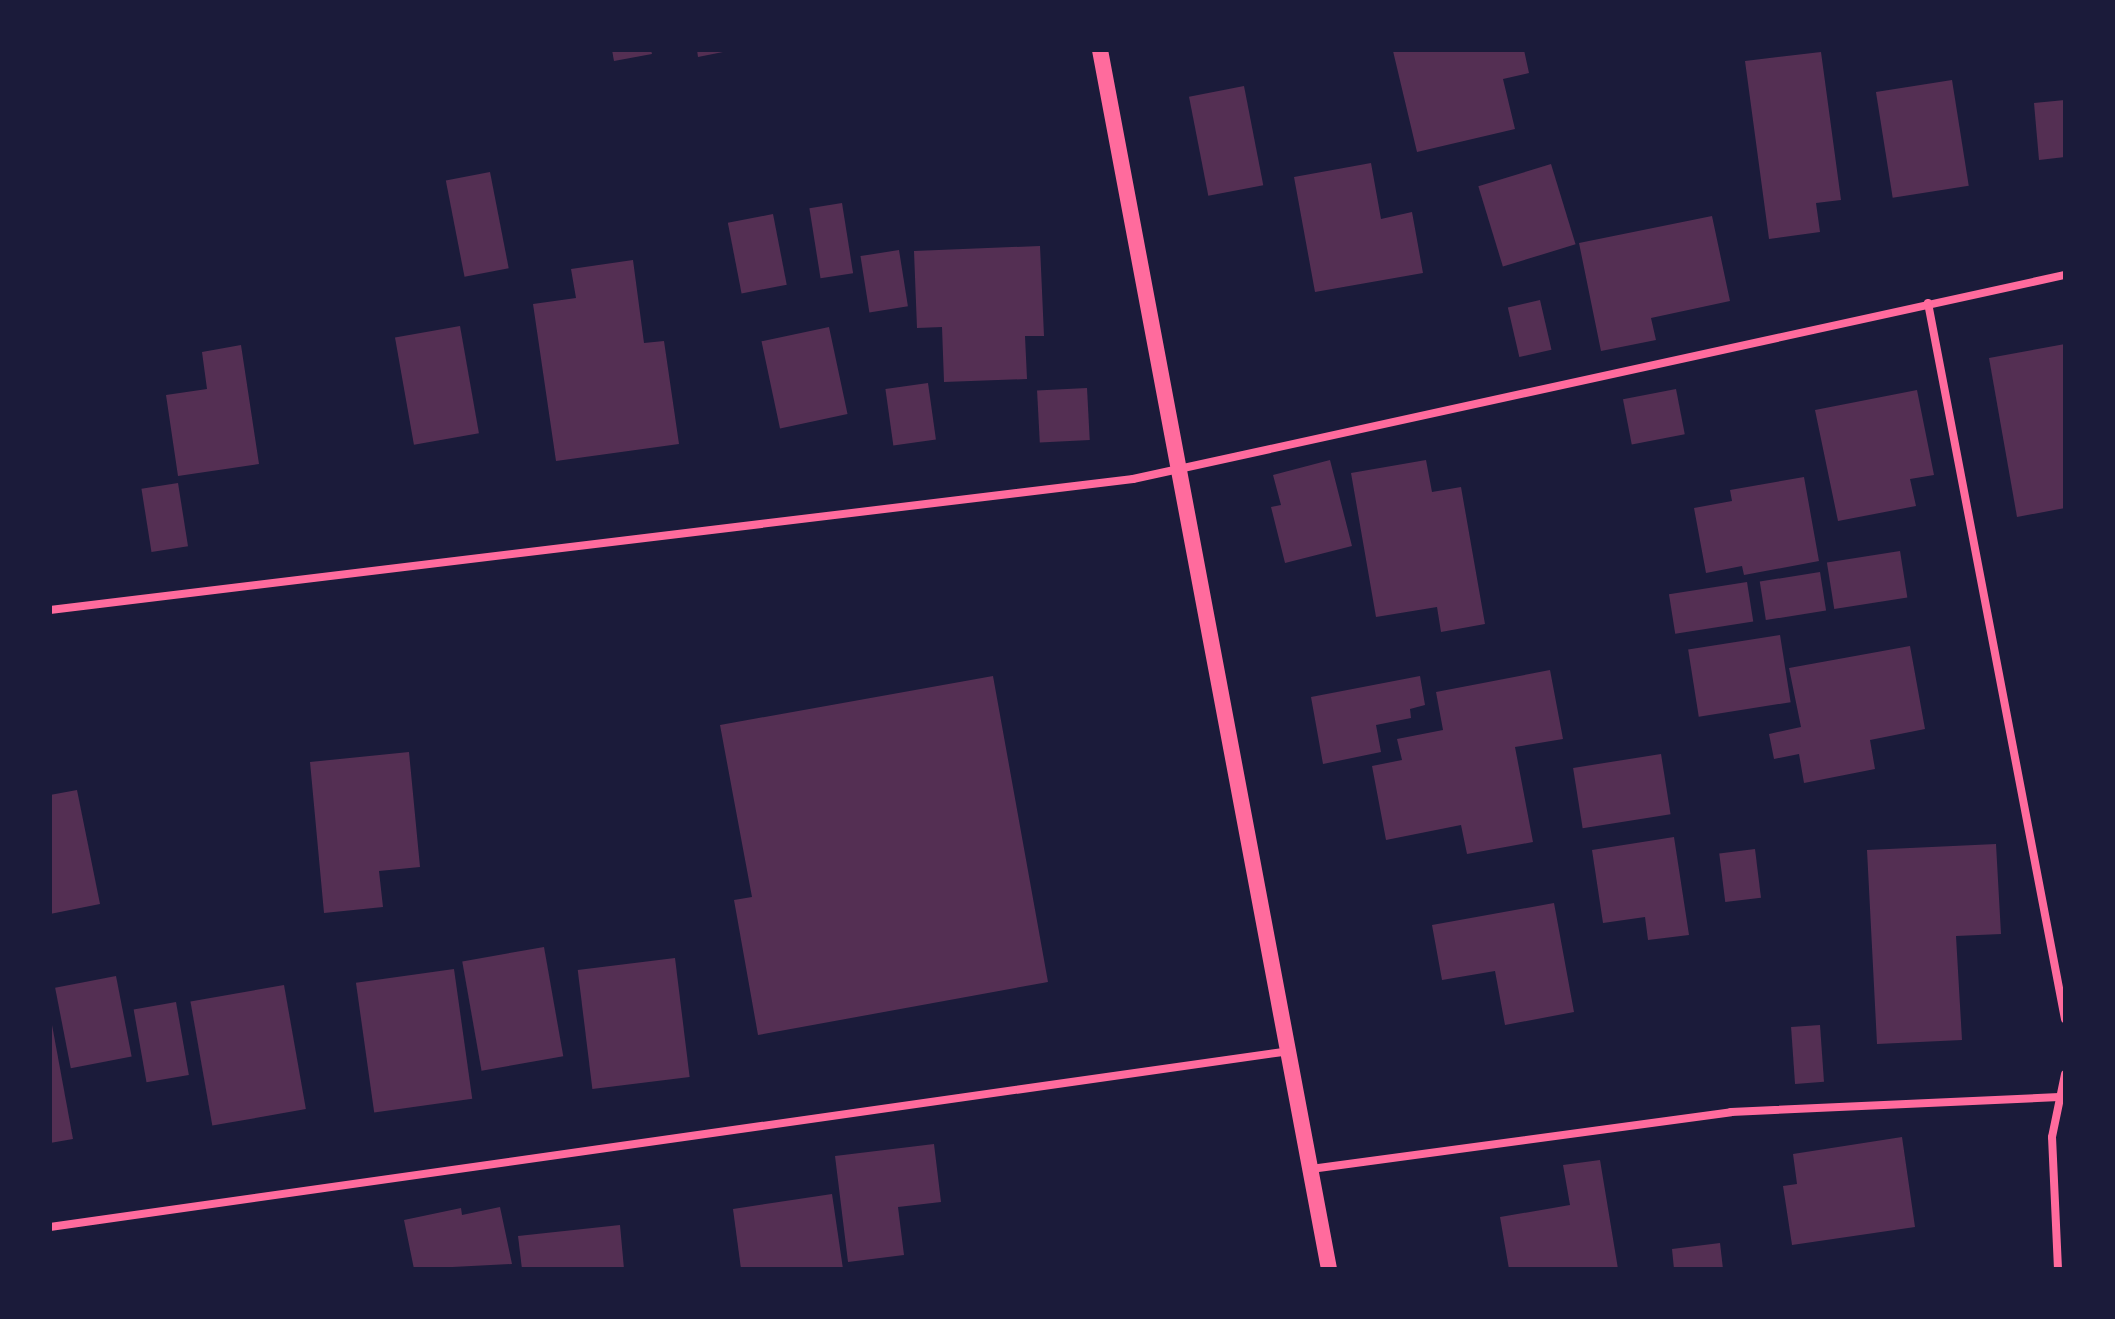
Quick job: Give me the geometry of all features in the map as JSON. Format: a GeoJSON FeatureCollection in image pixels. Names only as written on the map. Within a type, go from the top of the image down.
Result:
{"type":"FeatureCollection","features":[{"type":"Feature","properties":{"kind":"main road"},"geometry":{"type":"LineString","coordinates":[[1100,50],[1329,1269]]}},
{"type":"Feature","properties":{"kind":"street"},"geometry":{"type":"LineString","coordinates":[[50,610],[1181,470],[2065,275]]}},
{"type":"Feature","properties":{"kind":"street"},"geometry":{"type":"LineString","coordinates":[[1928,303],[2065,1019]]}},
{"type":"Feature","properties":{"kind":"street"},"geometry":{"type":"LineString","coordinates":[[50,1227],[1289,1050]]}},
{"type":"Feature","properties":{"kind":"street"},"geometry":{"type":"LineString","coordinates":[[2058,1269],[2052,1137],[2064,1098],[2065,1074]]}},
{"type":"Feature","properties":{"kind":"street"},"geometry":{"type":"LineString","coordinates":[[1311,1169],[1731,1112],[2064,1098]]}},
{"type":"Feature","properties":{"kind":"building"},"geometry":{"type":"Polygon","coordinates":[[[612,50],[651,50],[652,54],[614,61],[612,50]]]}},
{"type":"Feature","properties":{"kind":"building"},"geometry":{"type":"Polygon","coordinates":[[[697,50],[728,50],[728,51],[698,57],[697,50]]]}},
{"type":"Feature","properties":{"kind":"building"},"geometry":{"type":"Polygon","coordinates":[[[1524,50],[1529,73],[1503,79],[1515,129],[1417,152],[1393,51],[1524,50]]]}},
{"type":"Feature","properties":{"kind":"building"},"geometry":{"type":"Polygon","coordinates":[[[1821,52],[1841,200],[1816,203],[1820,232],[1769,239],[1745,61],[1821,52]]]}},
{"type":"Feature","properties":{"kind":"building"},"geometry":{"type":"Polygon","coordinates":[[[1952,80],[1969,186],[1893,198],[1876,92],[1952,80]]]}},
{"type":"Feature","properties":{"kind":"building"},"geometry":{"type":"Polygon","coordinates":[[[1244,86],[1263,185],[1208,196],[1189,97],[1244,86]]]}},
{"type":"Feature","properties":{"kind":"building"},"geometry":{"type":"Polygon","coordinates":[[[2065,100],[2065,157],[2039,160],[2034,103],[2065,100]]]}},
{"type":"Feature","properties":{"kind":"building"},"geometry":{"type":"Polygon","coordinates":[[[1371,163],[1381,219],[1412,212],[1423,273],[1315,292],[1294,177],[1371,163]]]}},
{"type":"Feature","properties":{"kind":"building"},"geometry":{"type":"Polygon","coordinates":[[[1551,164],[1576,244],[1503,267],[1478,186],[1551,164]]]}},
{"type":"Feature","properties":{"kind":"building"},"geometry":{"type":"Polygon","coordinates":[[[490,172],[509,268],[465,277],[446,181],[490,172]]]}},
{"type":"Feature","properties":{"kind":"building"},"geometry":{"type":"Polygon","coordinates":[[[842,203],[853,273],[821,278],[809,208],[842,203]]]}},
{"type":"Feature","properties":{"kind":"building"},"geometry":{"type":"Polygon","coordinates":[[[773,214],[787,285],[742,293],[728,223],[773,214]]]}},
{"type":"Feature","properties":{"kind":"building"},"geometry":{"type":"Polygon","coordinates":[[[1712,216],[1730,301],[1651,318],[1656,340],[1601,351],[1579,243],[1712,216]]]}},
{"type":"Feature","properties":{"kind":"building"},"geometry":{"type":"Polygon","coordinates":[[[1040,246],[1044,336],[1025,336],[1027,379],[944,382],[942,327],[917,328],[914,251],[1040,246]]]}},
{"type":"Feature","properties":{"kind":"building"},"geometry":{"type":"Polygon","coordinates":[[[899,250],[908,306],[869,312],[860,256],[899,250]]]}},
{"type":"Feature","properties":{"kind":"building"},"geometry":{"type":"Polygon","coordinates":[[[633,260],[644,343],[664,341],[679,444],[556,461],[533,304],[576,298],[571,269],[633,260]]]}},
{"type":"Feature","properties":{"kind":"building"},"geometry":{"type":"Polygon","coordinates":[[[1540,300],[1551,350],[1519,357],[1508,307],[1540,300]]]}},
{"type":"Feature","properties":{"kind":"building"},"geometry":{"type":"Polygon","coordinates":[[[460,326],[479,433],[414,445],[395,337],[460,326]]]}},
{"type":"Feature","properties":{"kind":"building"},"geometry":{"type":"Polygon","coordinates":[[[829,327],[848,414],[780,428],[762,341],[829,327]]]}},
{"type":"Feature","properties":{"kind":"building"},"geometry":{"type":"Polygon","coordinates":[[[2065,344],[2065,508],[2017,517],[1989,358],[2065,344]]]}},
{"type":"Feature","properties":{"kind":"building"},"geometry":{"type":"Polygon","coordinates":[[[241,345],[259,464],[178,476],[166,395],[207,389],[202,352],[241,345]]]}},
{"type":"Feature","properties":{"kind":"building"},"geometry":{"type":"Polygon","coordinates":[[[928,383],[936,439],[893,445],[885,389],[928,383]]]}},
{"type":"Feature","properties":{"kind":"building"},"geometry":{"type":"Polygon","coordinates":[[[1087,388],[1090,440],[1040,443],[1037,391],[1087,388]]]}},
{"type":"Feature","properties":{"kind":"building"},"geometry":{"type":"Polygon","coordinates":[[[1676,389],[1685,434],[1632,444],[1623,399],[1676,389]]]}},
{"type":"Feature","properties":{"kind":"building"},"geometry":{"type":"Polygon","coordinates":[[[1917,390],[1934,475],[1910,479],[1916,506],[1838,521],[1815,410],[1917,390]]]}},
{"type":"Feature","properties":{"kind":"building"},"geometry":{"type":"Polygon","coordinates":[[[1330,460],[1352,546],[1285,563],[1271,507],[1281,505],[1273,475],[1330,460]]]}},
{"type":"Feature","properties":{"kind":"building"},"geometry":{"type":"Polygon","coordinates":[[[1426,460],[1432,492],[1461,487],[1485,624],[1441,632],[1437,607],[1376,617],[1351,473],[1426,460]]]}},
{"type":"Feature","properties":{"kind":"building"},"geometry":{"type":"Polygon","coordinates":[[[1804,477],[1819,561],[1744,575],[1742,566],[1706,573],[1694,508],[1732,501],[1730,490],[1804,477]]]}},
{"type":"Feature","properties":{"kind":"building"},"geometry":{"type":"Polygon","coordinates":[[[178,483],[188,546],[151,552],[141,489],[178,483]]]}},
{"type":"Feature","properties":{"kind":"building"},"geometry":{"type":"Polygon","coordinates":[[[1900,551],[1907,597],[1834,609],[1827,563],[1900,551]]]}},
{"type":"Feature","properties":{"kind":"building"},"geometry":{"type":"Polygon","coordinates":[[[1820,572],[1826,611],[1766,620],[1760,582],[1820,572]]]}},
{"type":"Feature","properties":{"kind":"building"},"geometry":{"type":"Polygon","coordinates":[[[1747,582],[1753,622],[1675,634],[1669,594],[1747,582]]]}},
{"type":"Feature","properties":{"kind":"building"},"geometry":{"type":"Polygon","coordinates":[[[1780,635],[1791,702],[1699,717],[1688,650],[1780,635]]]}},
{"type":"Feature","properties":{"kind":"building"},"geometry":{"type":"Polygon","coordinates":[[[1910,646],[1925,729],[1870,740],[1875,769],[1804,783],[1799,754],[1774,759],[1769,734],[1801,727],[1789,668],[1910,646]]]}},
{"type":"Feature","properties":{"kind":"building"},"geometry":{"type":"Polygon","coordinates":[[[1550,670],[1563,739],[1515,747],[1533,842],[1467,854],[1461,825],[1386,840],[1372,766],[1402,760],[1397,739],[1443,730],[1436,692],[1550,670]]]}},
{"type":"Feature","properties":{"kind":"building"},"geometry":{"type":"Polygon","coordinates":[[[993,676],[1048,982],[758,1035],[734,900],[752,897],[720,725],[993,676]]]}},
{"type":"Feature","properties":{"kind":"building"},"geometry":{"type":"Polygon","coordinates":[[[1420,676],[1425,705],[1410,709],[1411,718],[1376,725],[1381,752],[1323,764],[1311,697],[1420,676]]]}},
{"type":"Feature","properties":{"kind":"building"},"geometry":{"type":"Polygon","coordinates":[[[409,752],[420,867],[379,871],[383,907],[324,913],[310,762],[409,752]]]}},
{"type":"Feature","properties":{"kind":"building"},"geometry":{"type":"Polygon","coordinates":[[[1661,754],[1671,814],[1583,828],[1573,768],[1661,754]]]}},
{"type":"Feature","properties":{"kind":"building"},"geometry":{"type":"Polygon","coordinates":[[[77,790],[100,904],[50,914],[50,795],[77,790]]]}},
{"type":"Feature","properties":{"kind":"building"},"geometry":{"type":"Polygon","coordinates":[[[1674,837],[1689,935],[1648,940],[1645,917],[1603,923],[1592,850],[1674,837]]]}},
{"type":"Feature","properties":{"kind":"building"},"geometry":{"type":"Polygon","coordinates":[[[1996,844],[2001,934],[1956,936],[1962,1040],[1877,1044],[1867,850],[1996,844]]]}},
{"type":"Feature","properties":{"kind":"building"},"geometry":{"type":"Polygon","coordinates":[[[1755,849],[1761,898],[1725,902],[1719,853],[1755,849]]]}},
{"type":"Feature","properties":{"kind":"building"},"geometry":{"type":"Polygon","coordinates":[[[1554,903],[1574,1012],[1505,1025],[1495,971],[1442,980],[1432,925],[1554,903]]]}},
{"type":"Feature","properties":{"kind":"building"},"geometry":{"type":"Polygon","coordinates":[[[544,947],[563,1056],[482,1071],[462,961],[544,947]]]}},
{"type":"Feature","properties":{"kind":"building"},"geometry":{"type":"Polygon","coordinates":[[[675,958],[690,1077],[592,1089],[578,970],[675,958]]]}},
{"type":"Feature","properties":{"kind":"building"},"geometry":{"type":"Polygon","coordinates":[[[454,969],[472,1099],[374,1113],[356,983],[454,969]]]}},
{"type":"Feature","properties":{"kind":"building"},"geometry":{"type":"Polygon","coordinates":[[[116,976],[132,1056],[71,1068],[55,988],[116,976]]]}},
{"type":"Feature","properties":{"kind":"building"},"geometry":{"type":"Polygon","coordinates":[[[284,985],[306,1109],[212,1126],[190,1001],[284,985]]]}},
{"type":"Feature","properties":{"kind":"building"},"geometry":{"type":"Polygon","coordinates":[[[176,1002],[189,1075],[147,1082],[134,1009],[176,1002]]]}},
{"type":"Feature","properties":{"kind":"building"},"geometry":{"type":"Polygon","coordinates":[[[50,1014],[73,1139],[50,1143],[50,1014]]]}},
{"type":"Feature","properties":{"kind":"building"},"geometry":{"type":"Polygon","coordinates":[[[1820,1025],[1824,1082],[1795,1084],[1791,1027],[1820,1025]]]}},
{"type":"Feature","properties":{"kind":"building"},"geometry":{"type":"Polygon","coordinates":[[[1902,1137],[1915,1227],[1792,1245],[1783,1186],[1797,1184],[1793,1154],[1902,1137]]]}},
{"type":"Feature","properties":{"kind":"building"},"geometry":{"type":"Polygon","coordinates":[[[934,1144],[941,1202],[898,1207],[904,1255],[848,1262],[835,1156],[934,1144]]]}},
{"type":"Feature","properties":{"kind":"building"},"geometry":{"type":"Polygon","coordinates":[[[1600,1160],[1618,1269],[1509,1269],[1500,1217],[1570,1205],[1563,1165],[1600,1160]]]}},
{"type":"Feature","properties":{"kind":"building"},"geometry":{"type":"Polygon","coordinates":[[[832,1194],[843,1269],[741,1269],[733,1209],[832,1194]]]}},
{"type":"Feature","properties":{"kind":"building"},"geometry":{"type":"Polygon","coordinates":[[[500,1207],[512,1264],[414,1269],[404,1220],[461,1208],[462,1215],[500,1207]]]}},
{"type":"Feature","properties":{"kind":"building"},"geometry":{"type":"Polygon","coordinates":[[[620,1225],[624,1269],[522,1269],[518,1236],[620,1225]]]}},
{"type":"Feature","properties":{"kind":"building"},"geometry":{"type":"Polygon","coordinates":[[[1720,1243],[1723,1269],[1674,1269],[1672,1249],[1720,1243]]]}}]}
